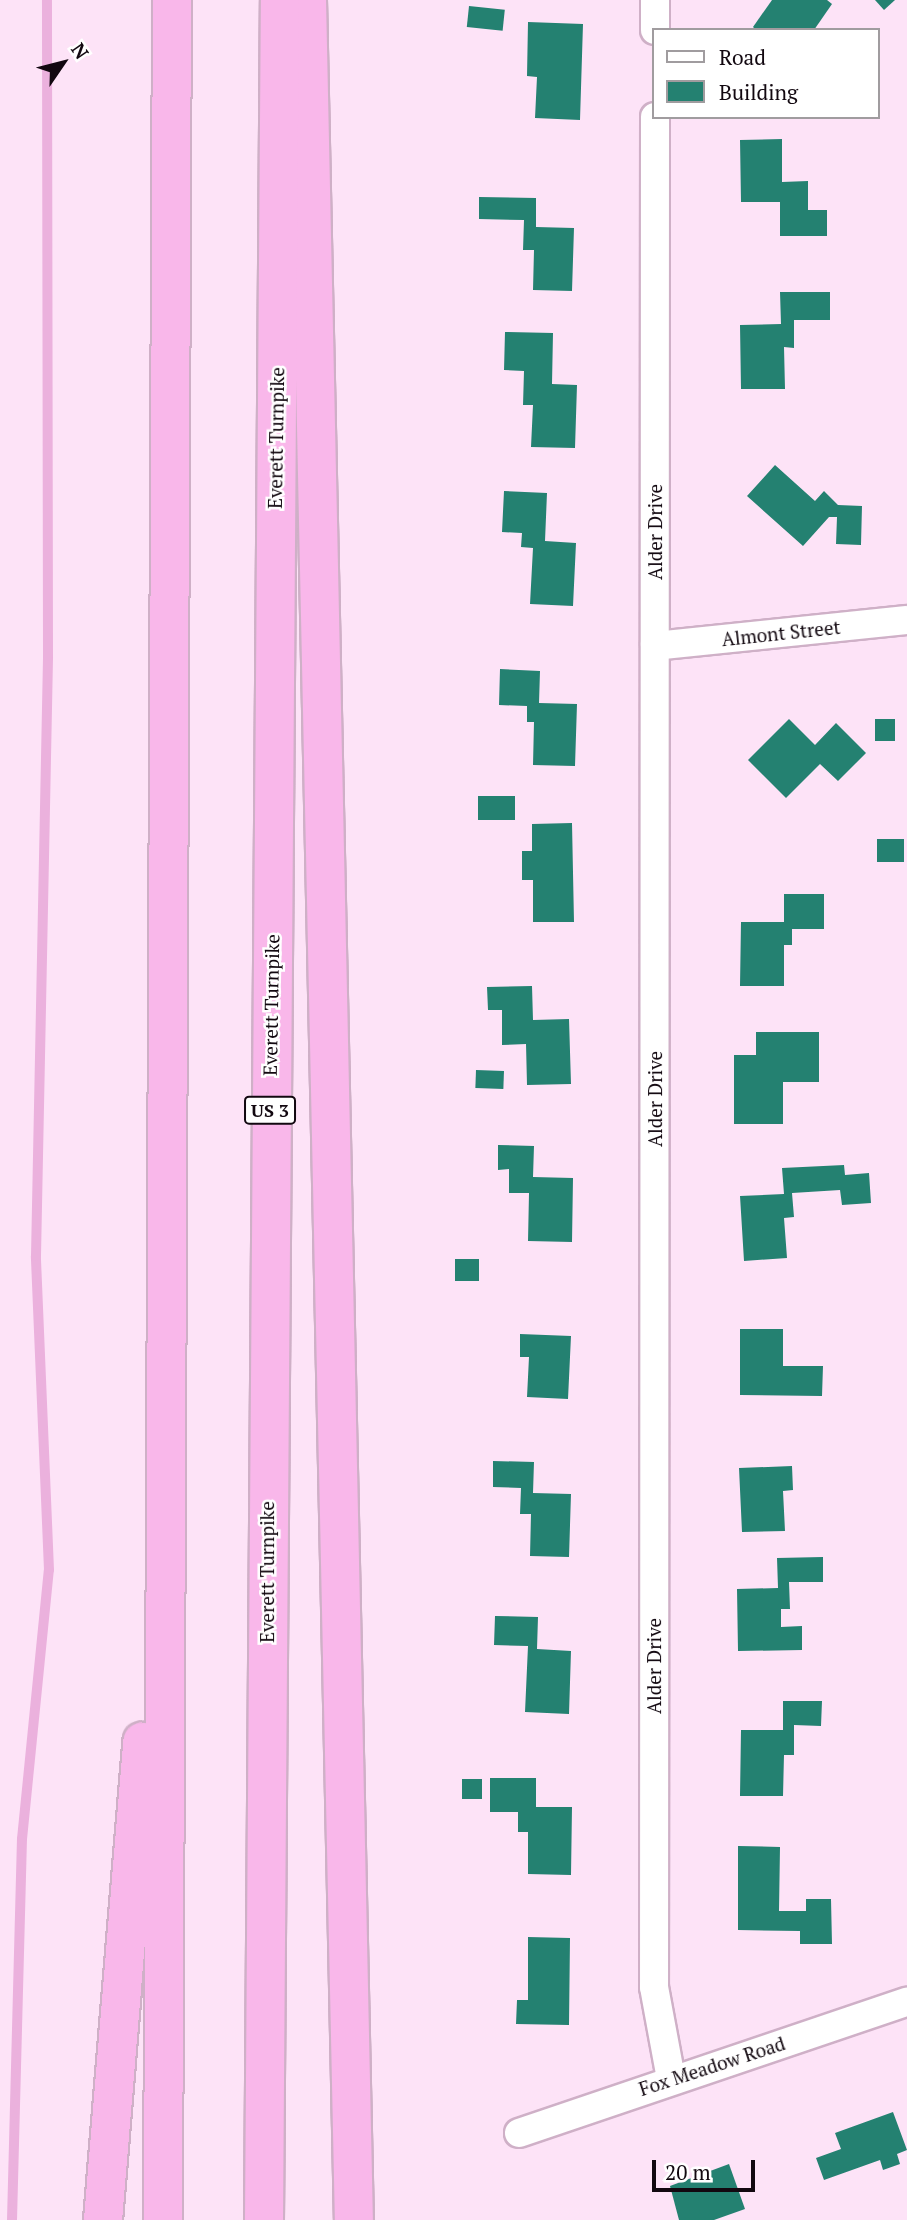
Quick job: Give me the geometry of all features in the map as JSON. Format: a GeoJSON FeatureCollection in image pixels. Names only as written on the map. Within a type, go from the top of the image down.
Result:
{"type":"FeatureCollection","features":[{"type":"Feature","properties":{"kind":"highway"},"geometry":{"type":"LineString","coordinates":[[163,2220],[172,0]]}},
{"type":"Feature","properties":{"kind":"highway","name":"Everett Turnpike"},"geometry":{"type":"LineString","coordinates":[[264,2220],[279,0]]}},
{"type":"Feature","properties":{"kind":"highway"},"geometry":{"type":"LineString","coordinates":[[307,0],[354,2220]]}},
{"type":"Feature","properties":{"kind":"highway"},"geometry":{"type":"LineString","coordinates":[[103,2220],[165,1465]]}},
{"type":"Feature","properties":{"kind":"street"},"geometry":{"type":"LineString","coordinates":[[655,28],[656,0]]}},
{"type":"Feature","properties":{"kind":"street","name":"Alder Drive"},"geometry":{"type":"LineString","coordinates":[[655,119],[654,1987],[671,2079]]}},
{"type":"Feature","properties":{"kind":"street","name":"Almont Street"},"geometry":{"type":"LineString","coordinates":[[655,646],[907,620]]}},
{"type":"Feature","properties":{"kind":"street","name":"Fox Meadow Road"},"geometry":{"type":"LineString","coordinates":[[519,2133],[671,2079],[907,2002]]}},
{"type":"Feature","properties":{"kind":"building"},"geometry":{"type":"Polygon","coordinates":[[[772,0],[827,0],[832,4],[815,28],[753,27],[772,0]]]}},
{"type":"Feature","properties":{"kind":"building"},"geometry":{"type":"Polygon","coordinates":[[[875,0],[895,0],[884,10],[875,0]]]}},
{"type":"Feature","properties":{"kind":"building"},"geometry":{"type":"Polygon","coordinates":[[[469,6],[505,10],[503,31],[467,27],[469,6]]]}},
{"type":"Feature","properties":{"kind":"building"},"geometry":{"type":"Polygon","coordinates":[[[528,22],[583,24],[580,120],[535,118],[537,77],[527,76],[528,22]]]}},
{"type":"Feature","properties":{"kind":"building"},"geometry":{"type":"Polygon","coordinates":[[[782,139],[782,182],[808,181],[808,210],[827,210],[827,236],[780,236],[780,202],[741,202],[740,140],[782,139]]]}},
{"type":"Feature","properties":{"kind":"building"},"geometry":{"type":"Polygon","coordinates":[[[479,197],[536,198],[536,227],[574,228],[572,291],[533,290],[534,250],[523,250],[524,220],[479,219],[479,197]]]}},
{"type":"Feature","properties":{"kind":"building"},"geometry":{"type":"Polygon","coordinates":[[[780,292],[830,292],[830,320],[794,320],[794,348],[784,347],[785,389],[741,389],[740,325],[781,324],[780,292]]]}},
{"type":"Feature","properties":{"kind":"building"},"geometry":{"type":"Polygon","coordinates":[[[505,332],[553,333],[552,384],[577,385],[575,448],[531,447],[533,405],[523,405],[524,371],[504,370],[505,332]]]}},
{"type":"Feature","properties":{"kind":"building"},"geometry":{"type":"Polygon","coordinates":[[[775,465],[815,501],[824,491],[838,505],[862,506],[861,545],[836,544],[837,517],[829,517],[803,546],[747,496],[775,465]]]}},
{"type":"Feature","properties":{"kind":"building"},"geometry":{"type":"Polygon","coordinates":[[[504,491],[547,493],[545,541],[576,543],[573,606],[530,604],[533,548],[521,547],[522,533],[502,532],[504,491]]]}},
{"type":"Feature","properties":{"kind":"building"},"geometry":{"type":"Polygon","coordinates":[[[500,669],[540,671],[539,703],[577,704],[575,766],[533,765],[534,722],[527,722],[527,706],[499,705],[500,669]]]}},
{"type":"Feature","properties":{"kind":"building"},"geometry":{"type":"Polygon","coordinates":[[[789,719],[815,745],[836,723],[866,753],[838,781],[820,764],[786,798],[748,760],[789,719]]]}},
{"type":"Feature","properties":{"kind":"building"},"geometry":{"type":"Polygon","coordinates":[[[875,719],[895,719],[895,741],[875,741],[875,719]]]}},
{"type":"Feature","properties":{"kind":"building"},"geometry":{"type":"Polygon","coordinates":[[[478,796],[515,796],[515,820],[478,820],[478,796]]]}},
{"type":"Feature","properties":{"kind":"building"},"geometry":{"type":"Polygon","coordinates":[[[572,823],[574,922],[533,922],[533,880],[522,880],[522,851],[532,851],[532,824],[572,823]]]}},
{"type":"Feature","properties":{"kind":"building"},"geometry":{"type":"Polygon","coordinates":[[[877,839],[904,839],[904,862],[877,862],[877,839]]]}},
{"type":"Feature","properties":{"kind":"building"},"geometry":{"type":"Polygon","coordinates":[[[784,894],[824,894],[824,929],[792,929],[792,945],[784,945],[784,986],[740,986],[741,922],[784,922],[784,894]]]}},
{"type":"Feature","properties":{"kind":"building"},"geometry":{"type":"Polygon","coordinates":[[[532,986],[533,1020],[569,1019],[571,1084],[527,1085],[526,1044],[502,1045],[502,1010],[488,1010],[487,987],[532,986]]]}},
{"type":"Feature","properties":{"kind":"building"},"geometry":{"type":"Polygon","coordinates":[[[756,1032],[819,1032],[819,1082],[783,1082],[783,1124],[734,1124],[734,1055],[756,1055],[756,1032]]]}},
{"type":"Feature","properties":{"kind":"building"},"geometry":{"type":"Polygon","coordinates":[[[476,1070],[504,1071],[503,1089],[475,1088],[476,1070]]]}},
{"type":"Feature","properties":{"kind":"building"},"geometry":{"type":"Polygon","coordinates":[[[498,1145],[534,1146],[533,1177],[573,1178],[572,1242],[528,1241],[529,1193],[509,1193],[509,1169],[498,1170],[498,1145]]]}},
{"type":"Feature","properties":{"kind":"building"},"geometry":{"type":"Polygon","coordinates":[[[844,1165],[845,1175],[869,1173],[871,1203],[842,1205],[840,1190],[792,1193],[794,1217],[784,1218],[787,1258],[744,1261],[740,1196],[784,1194],[782,1168],[844,1165]]]}},
{"type":"Feature","properties":{"kind":"building"},"geometry":{"type":"Polygon","coordinates":[[[455,1259],[479,1259],[479,1281],[455,1281],[455,1259]]]}},
{"type":"Feature","properties":{"kind":"building"},"geometry":{"type":"Polygon","coordinates":[[[740,1329],[783,1329],[783,1366],[823,1366],[822,1396],[740,1395],[740,1329]]]}},
{"type":"Feature","properties":{"kind":"building"},"geometry":{"type":"Polygon","coordinates":[[[520,1334],[571,1336],[568,1399],[527,1397],[529,1357],[520,1357],[520,1334]]]}},
{"type":"Feature","properties":{"kind":"building"},"geometry":{"type":"Polygon","coordinates":[[[493,1461],[534,1462],[533,1493],[571,1494],[569,1557],[530,1556],[531,1514],[520,1514],[521,1488],[493,1487],[493,1461]]]}},
{"type":"Feature","properties":{"kind":"building"},"geometry":{"type":"Polygon","coordinates":[[[792,1466],[793,1490],[783,1491],[785,1531],[742,1532],[739,1468],[792,1466]]]}},
{"type":"Feature","properties":{"kind":"building"},"geometry":{"type":"Polygon","coordinates":[[[823,1557],[823,1582],[789,1582],[790,1609],[781,1609],[781,1627],[802,1626],[802,1650],[738,1651],[737,1589],[778,1588],[777,1558],[823,1557]]]}},
{"type":"Feature","properties":{"kind":"building"},"geometry":{"type":"Polygon","coordinates":[[[495,1616],[538,1617],[537,1649],[571,1651],[569,1714],[525,1712],[528,1646],[494,1645],[495,1616]]]}},
{"type":"Feature","properties":{"kind":"building"},"geometry":{"type":"Polygon","coordinates":[[[783,1701],[822,1701],[821,1726],[794,1725],[794,1755],[784,1755],[783,1796],[740,1796],[741,1730],[783,1730],[783,1701]]]}},
{"type":"Feature","properties":{"kind":"building"},"geometry":{"type":"Polygon","coordinates":[[[490,1778],[536,1778],[536,1807],[572,1807],[571,1875],[528,1874],[528,1832],[518,1832],[518,1812],[490,1812],[490,1778]]]}},
{"type":"Feature","properties":{"kind":"building"},"geometry":{"type":"Polygon","coordinates":[[[462,1779],[482,1779],[482,1799],[462,1799],[462,1779]]]}},
{"type":"Feature","properties":{"kind":"building"},"geometry":{"type":"Polygon","coordinates":[[[738,1846],[780,1847],[779,1911],[806,1911],[806,1899],[831,1899],[832,1944],[800,1944],[800,1931],[738,1930],[738,1846]]]}},
{"type":"Feature","properties":{"kind":"building"},"geometry":{"type":"Polygon","coordinates":[[[528,1937],[570,1938],[569,2025],[516,2024],[517,2000],[528,2000],[528,1937]]]}},
{"type":"Feature","properties":{"kind":"building"},"geometry":{"type":"Polygon","coordinates":[[[893,2112],[907,2150],[897,2154],[900,2164],[883,2170],[880,2160],[824,2180],[816,2158],[841,2149],[835,2133],[893,2112]]]}},
{"type":"Feature","properties":{"kind":"building"},"geometry":{"type":"Polygon","coordinates":[[[729,2164],[745,2209],[714,2220],[679,2220],[670,2186],[729,2164]]]}},
{"type":"Feature","properties":{"kind":"waterway"},"geometry":{"type":"LineString","coordinates":[[12,2220],[22,1839],[49,1570],[36,1256],[48,656],[47,0]]}}]}
